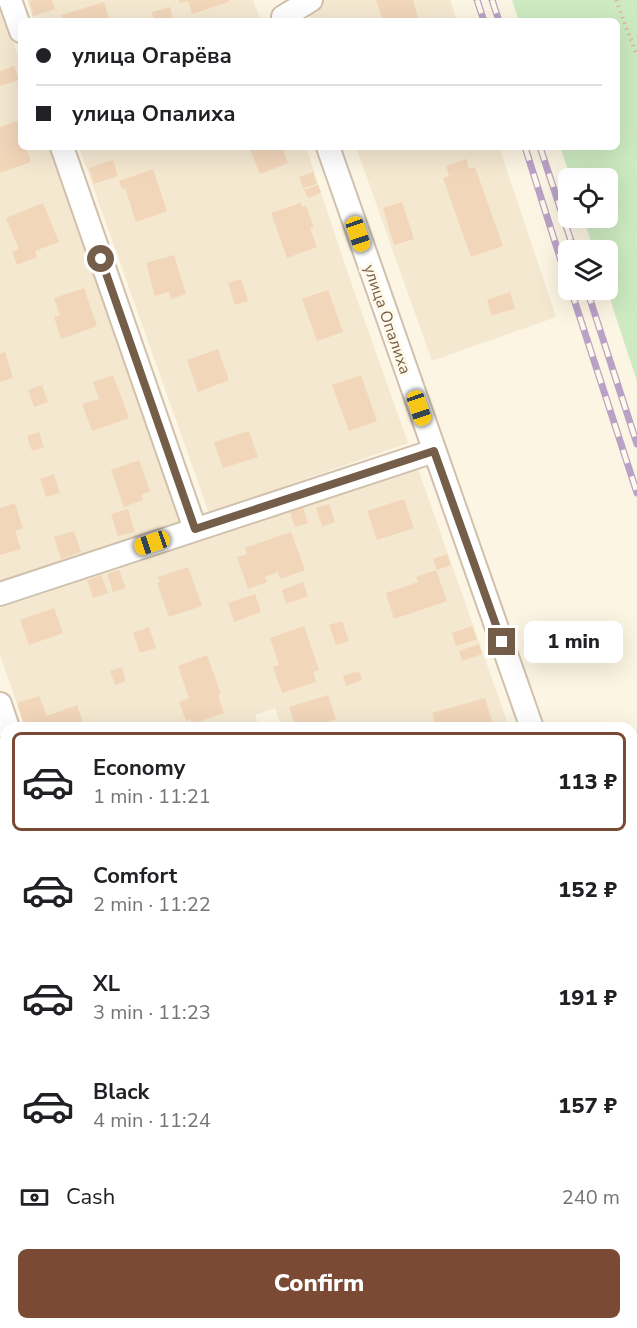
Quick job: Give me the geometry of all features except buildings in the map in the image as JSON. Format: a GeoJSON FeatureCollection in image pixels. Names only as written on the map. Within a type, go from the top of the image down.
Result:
{"type":"FeatureCollection","features":[{"type":"Feature","properties":{"kind":"street"},"geometry":{"type":"LineString","coordinates":[[10,0],[18,23]]}},
{"type":"Feature","properties":{"kind":"street"},"geometry":{"type":"LineString","coordinates":[[282,13],[311,0]]}},
{"type":"Feature","properties":{"kind":"street"},"geometry":{"type":"LineString","coordinates":[[63,150],[195,529]]}},
{"type":"Feature","properties":{"kind":"street","name":"улица Опалиха"},"geometry":{"type":"LineString","coordinates":[[329,150],[530,722]]}},
{"type":"Feature","properties":{"kind":"street"},"geometry":{"type":"LineString","coordinates":[[0,594],[434,451]]}},
{"type":"Feature","properties":{"kind":"street"},"geometry":{"type":"LineString","coordinates":[[0,704],[6,722]]}},
{"type":"Feature","properties":{"kind":"path"},"geometry":{"type":"LineString","coordinates":[[616,0],[637,56]]}},
{"type":"Feature","properties":{"kind":"shaded area"},"geometry":{"type":"Polygon","coordinates":[[[27,0],[253,0],[260,18],[33,18],[27,0]]]}},
{"type":"Feature","properties":{"kind":"shaded area"},"geometry":{"type":"Polygon","coordinates":[[[304,0],[450,0],[456,18],[310,18],[304,0]]]}},
{"type":"Feature","properties":{"kind":"shaded area"},"geometry":{"type":"Polygon","coordinates":[[[0,4],[18,55],[18,150],[51,150],[181,522],[0,582],[0,4]]]}},
{"type":"Feature","properties":{"kind":"shaded area"},"geometry":{"type":"Polygon","coordinates":[[[80,150],[307,150],[408,443],[209,513],[80,150]]]}},
{"type":"Feature","properties":{"kind":"shaded area"},"geometry":{"type":"Polygon","coordinates":[[[357,150],[500,150],[556,317],[432,361],[357,150]]]}},
{"type":"Feature","properties":{"kind":"shaded area"},"geometry":{"type":"Polygon","coordinates":[[[418,469],[507,722],[280,722],[275,708],[255,715],[257,722],[23,722],[0,655],[0,608],[418,469]]]}},
{"type":"Feature","properties":{"kind":"green space"},"geometry":{"type":"Polygon","coordinates":[[[512,0],[637,0],[637,381],[610,300],[618,300],[618,240],[591,240],[586,228],[618,228],[618,168],[567,168],[561,150],[620,150],[620,18],[518,18],[512,0]]]}},
{"type":"Feature","properties":{"kind":"railway"},"geometry":{"type":"LineString","coordinates":[[477,0],[483,18]]}},
{"type":"Feature","properties":{"kind":"railway"},"geometry":{"type":"LineString","coordinates":[[492,0],[498,18]]}},
{"type":"Feature","properties":{"kind":"railway"},"geometry":{"type":"LineString","coordinates":[[526,150],[558,251]]}},
{"type":"Feature","properties":{"kind":"railway"},"geometry":{"type":"LineString","coordinates":[[541,150],[571,240]]}},
{"type":"Feature","properties":{"kind":"railway"},"geometry":{"type":"LineString","coordinates":[[574,300],[637,493]]}},
{"type":"Feature","properties":{"kind":"railway"},"geometry":{"type":"LineString","coordinates":[[590,300],[637,444]]}},
{"type":"Feature","properties":{"kind":"route"},"geometry":{"type":"LineString","coordinates":[[101,259],[195,529],[434,451],[502,642]]}}]}
